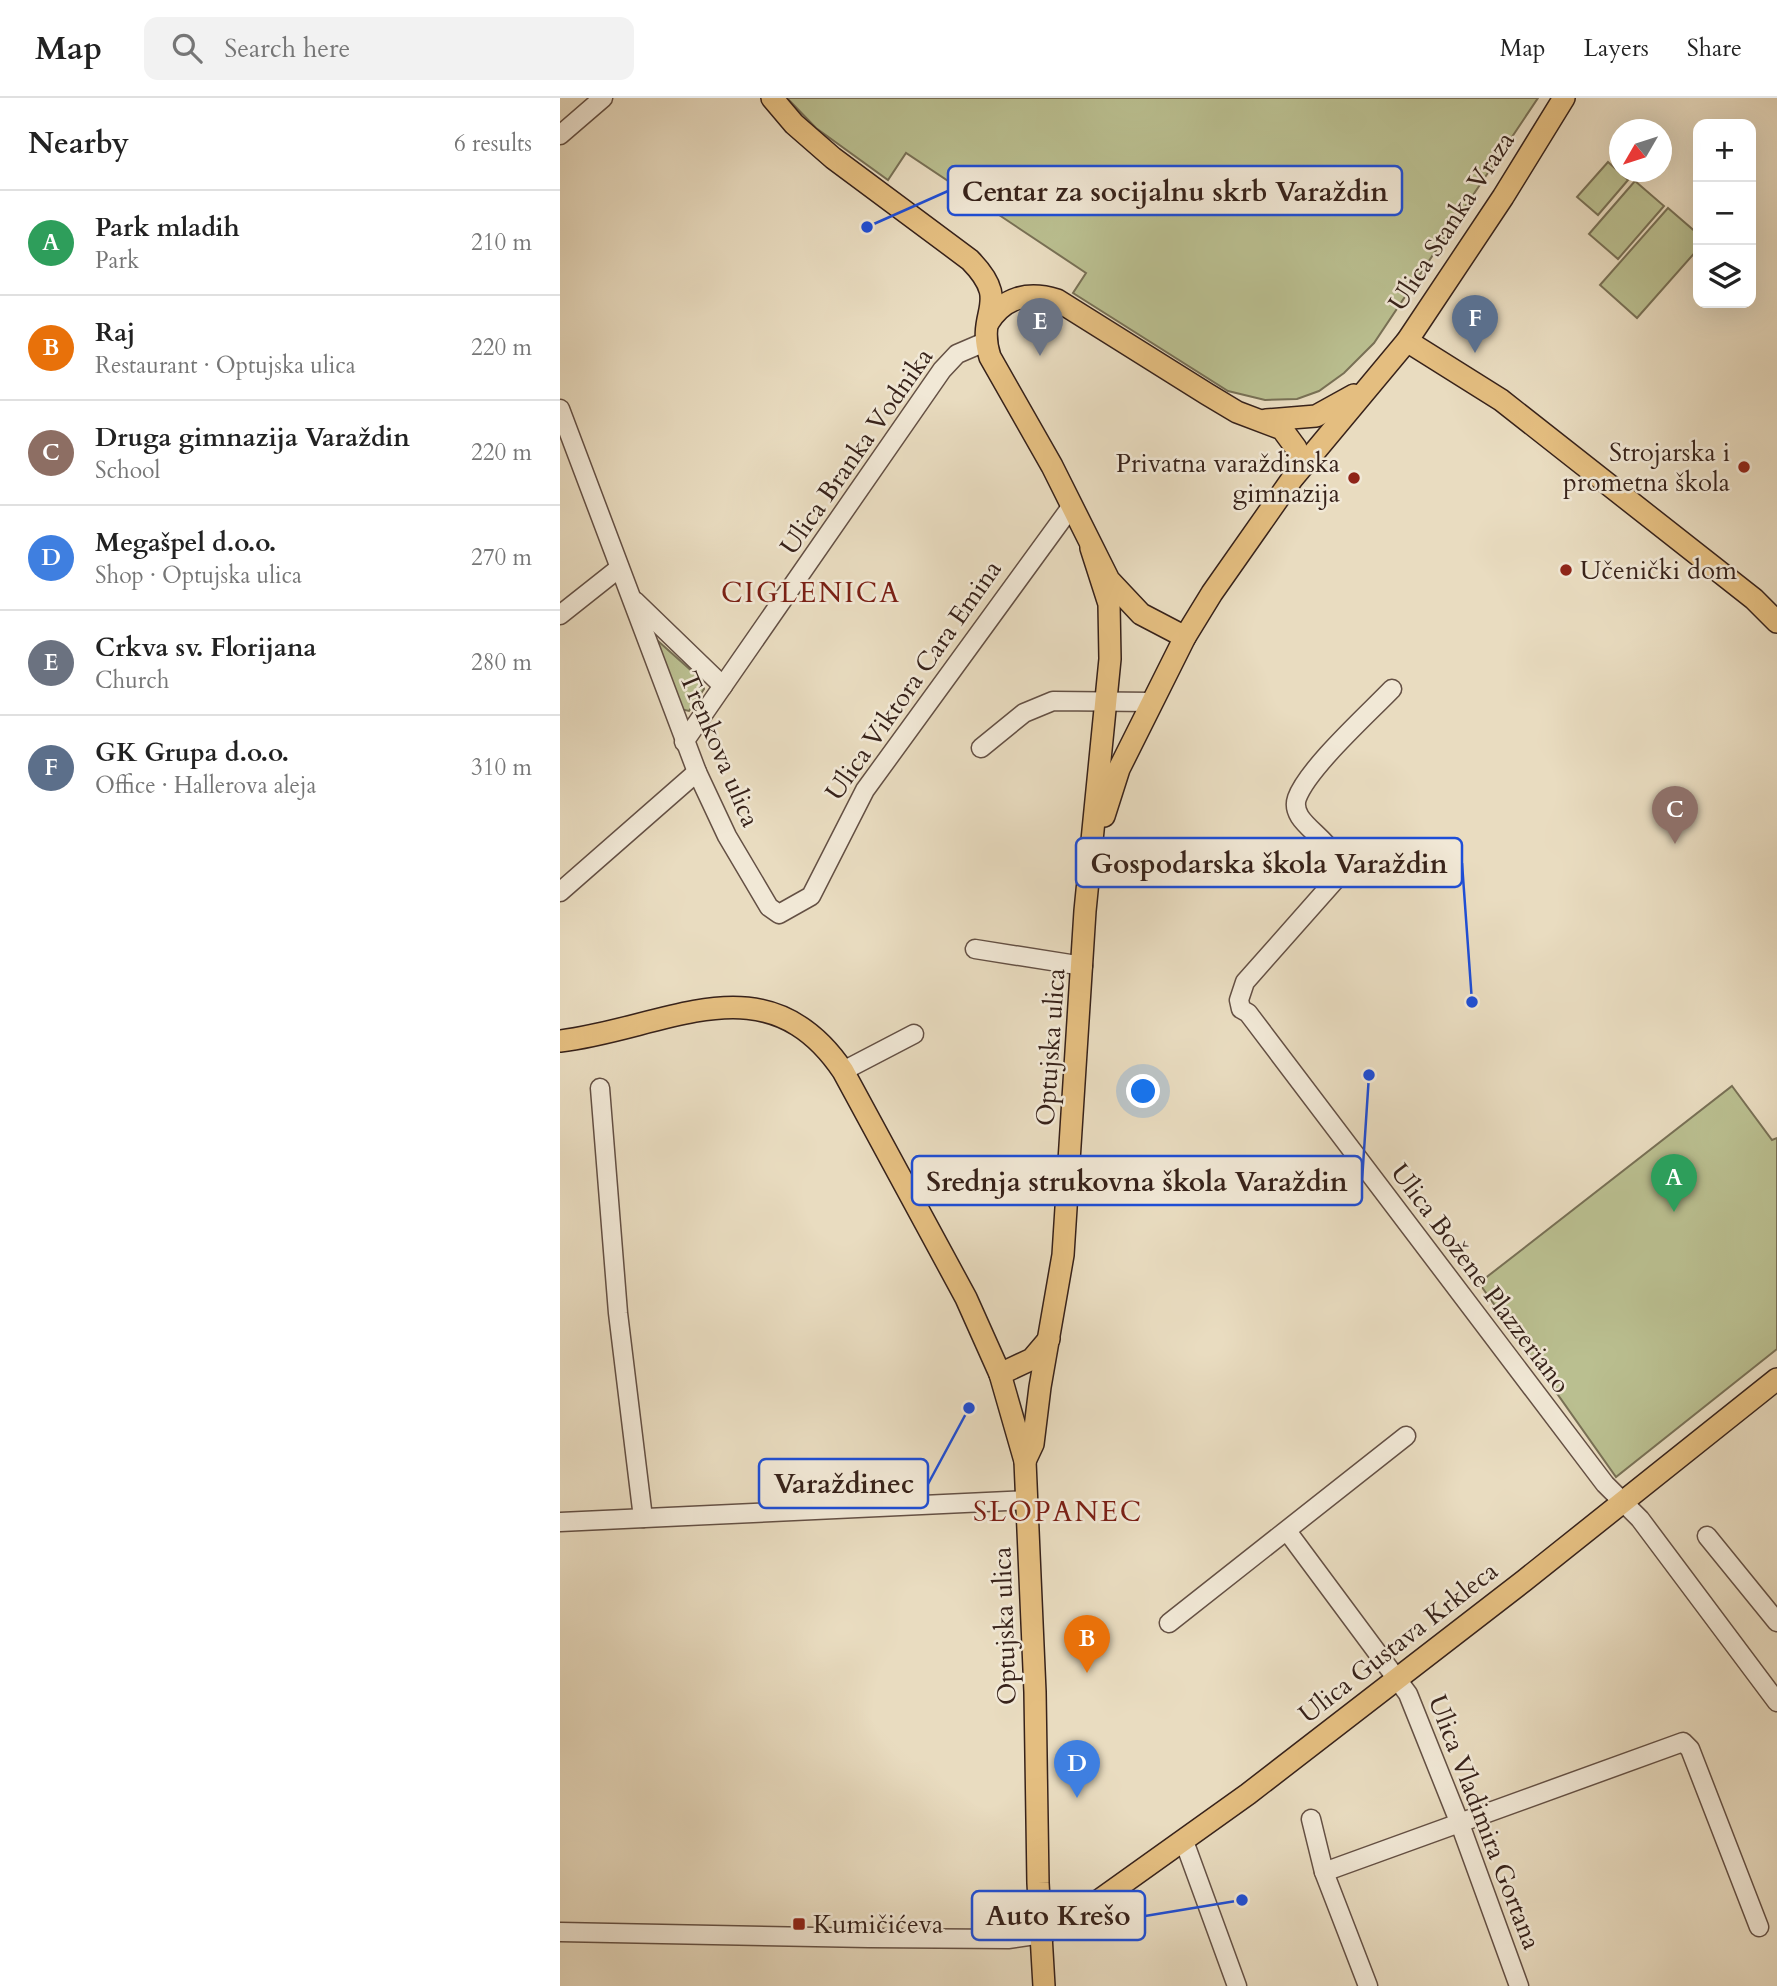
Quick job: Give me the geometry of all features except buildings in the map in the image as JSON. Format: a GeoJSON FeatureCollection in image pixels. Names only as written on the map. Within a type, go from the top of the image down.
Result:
{"type":"FeatureCollection","features":[{"type":"Feature","properties":{"kind":"main road"},"geometry":{"type":"LineString","coordinates":[[772,98],[794,124],[833,158],[970,260],[984,274],[991,285],[993,299],[986,334],[998,374],[1052,466],[1091,548],[1109,580],[1129,604],[1185,638]]}},
{"type":"Feature","properties":{"kind":"main road","name":"Ulica Stanka Vraza"},"geometry":{"type":"LineString","coordinates":[[1292,478],[1407,341],[1503,197],[1564,98]]}},
{"type":"Feature","properties":{"kind":"main road"},"geometry":{"type":"LineString","coordinates":[[986,334],[996,310],[1023,296],[1040,295],[1057,300],[1207,394],[1282,429],[1291,439],[1298,458],[1292,478]]}},
{"type":"Feature","properties":{"kind":"main road"},"geometry":{"type":"LineString","coordinates":[[1407,341],[1501,400],[1754,599],[1777,622]]}},
{"type":"Feature","properties":{"kind":"main road","name":"Ulica Stanka Vraza"},"geometry":{"type":"LineString","coordinates":[[1256,419],[1280,421],[1316,416],[1346,401],[1382,372]]}},
{"type":"Feature","properties":{"kind":"main road","name":"Optujska ulica"},"geometry":{"type":"LineString","coordinates":[[1089,876],[1119,769],[1152,702],[1185,638],[1248,538],[1292,478]]}},
{"type":"Feature","properties":{"kind":"main road","name":"Optujska ulica"},"geometry":{"type":"LineString","coordinates":[[1025,1461],[1033,1444],[1063,1255],[1089,876],[1111,659],[1109,604],[1091,548]]}},
{"type":"Feature","properties":{"kind":"main road","name":"Optujska ulica"},"geometry":{"type":"LineString","coordinates":[[560,1041],[695,1010],[742,1006],[799,1024],[827,1048],[843,1071],[945,1256],[1000,1374],[1025,1461],[1044,1986]]}},
{"type":"Feature","properties":{"kind":"main road"},"geometry":{"type":"LineString","coordinates":[[1000,1374],[1032,1359],[1050,1338]]}},
{"type":"Feature","properties":{"kind":"main road","name":"Ulica Gustava Krkleca"},"geometry":{"type":"LineString","coordinates":[[1042,1934],[1094,1904],[1184,1841],[1399,1678],[1777,1379]]}},
{"type":"Feature","properties":{"kind":"street"},"geometry":{"type":"LineString","coordinates":[[560,135],[603,98]]}},
{"type":"Feature","properties":{"kind":"street","name":"Ulica Branka Vodnika"},"geometry":{"type":"LineString","coordinates":[[684,742],[942,370],[957,354],[986,334]]}},
{"type":"Feature","properties":{"kind":"street","name":"Trenkova ulica"},"geometry":{"type":"LineString","coordinates":[[560,410],[697,772],[727,836],[769,907],[779,914]]}},
{"type":"Feature","properties":{"kind":"street","name":"Ulica Viktora Cara Emina"},"geometry":{"type":"LineString","coordinates":[[779,914],[811,896],[865,790],[1071,507]]}},
{"type":"Feature","properties":{"kind":"street"},"geometry":{"type":"LineString","coordinates":[[560,615],[618,569]]}},
{"type":"Feature","properties":{"kind":"street","name":"Trenkova ulica"},"geometry":{"type":"LineString","coordinates":[[629,595],[723,686]]}},
{"type":"Feature","properties":{"kind":"street","name":"Ulica Božene Plazzeriano"},"geometry":{"type":"LineString","coordinates":[[1392,689],[1307,780],[1296,800],[1298,816],[1335,853],[1340,867],[1337,878],[1245,982],[1239,1000],[1241,1009],[1248,1013],[1605,1484],[1623,1502]]}},
{"type":"Feature","properties":{"kind":"street"},"geometry":{"type":"LineString","coordinates":[[981,748],[1024,713],[1053,701],[1152,702]]}},
{"type":"Feature","properties":{"kind":"street"},"geometry":{"type":"LineString","coordinates":[[560,892],[697,772]]}},
{"type":"Feature","properties":{"kind":"street"},"geometry":{"type":"LineString","coordinates":[[975,949],[1083,966]]}},
{"type":"Feature","properties":{"kind":"street"},"geometry":{"type":"LineString","coordinates":[[843,1071],[914,1034]]}},
{"type":"Feature","properties":{"kind":"street"},"geometry":{"type":"LineString","coordinates":[[600,1088],[618,1313],[643,1518]]}},
{"type":"Feature","properties":{"kind":"street"},"geometry":{"type":"LineString","coordinates":[[1169,1623],[1406,1437]]}},
{"type":"Feature","properties":{"kind":"street"},"geometry":{"type":"LineString","coordinates":[[560,1522],[1027,1500]]}},
{"type":"Feature","properties":{"kind":"street"},"geometry":{"type":"LineString","coordinates":[[1623,1502],[1640,1519],[1777,1702]]}},
{"type":"Feature","properties":{"kind":"street","name":"Ulica Vladimira Gortana"},"geometry":{"type":"LineString","coordinates":[[1287,1531],[1399,1678],[1408,1694],[1460,1824],[1519,1986]]}},
{"type":"Feature","properties":{"kind":"street"},"geometry":{"type":"LineString","coordinates":[[1707,1536],[1777,1622]]}},
{"type":"Feature","properties":{"kind":"street"},"geometry":{"type":"LineString","coordinates":[[1324,1872],[1683,1742],[1690,1749],[1759,1927]]}},
{"type":"Feature","properties":{"kind":"street"},"geometry":{"type":"LineString","coordinates":[[1311,1819],[1324,1872],[1368,1986]]}},
{"type":"Feature","properties":{"kind":"street"},"geometry":{"type":"LineString","coordinates":[[1184,1841],[1237,1986]]}},
{"type":"Feature","properties":{"kind":"street"},"geometry":{"type":"LineString","coordinates":[[560,1932],[1008,1939],[1042,1934]]}},
{"type":"Feature","properties":{"kind":"green space"},"geometry":{"type":"Polygon","coordinates":[[[787,98],[1538,98],[1374,343],[1344,373],[1319,391],[1297,399],[1265,400],[1228,391],[1073,293],[1086,273],[906,153],[888,180],[816,128],[787,98]]]}},
{"type":"Feature","properties":{"kind":"green space"},"geometry":{"type":"Polygon","coordinates":[[[1608,162],[1609,182],[1626,182],[1598,215],[1577,197],[1608,162]]]}},
{"type":"Feature","properties":{"kind":"green space"},"geometry":{"type":"Polygon","coordinates":[[[1634,182],[1664,206],[1618,259],[1589,234],[1634,182]]]}},
{"type":"Feature","properties":{"kind":"green space"},"geometry":{"type":"Polygon","coordinates":[[[1668,208],[1693,230],[1693,255],[1637,318],[1600,285],[1668,208]]]}},
{"type":"Feature","properties":{"kind":"green space"},"geometry":{"type":"Polygon","coordinates":[[[658,641],[703,681],[704,689],[689,711],[680,709],[655,643],[658,641]]]}},
{"type":"Feature","properties":{"kind":"green space"},"geometry":{"type":"Polygon","coordinates":[[[1732,1086],[1772,1140],[1777,1138],[1777,1349],[1616,1477],[1479,1283],[1732,1086]]]}},
{"type":"Feature","properties":{"kind":"place","name":"Centar za socijalnu skrb Varaždin"},"geometry":{"type":"Point","coordinates":[867,227]}},
{"type":"Feature","properties":{"kind":"place","name":"GK Grupa d.o.o."},"geometry":{"type":"Point","coordinates":[1475,353]}},
{"type":"Feature","properties":{"kind":"place","name":"Crkva sv. Florijana"},"geometry":{"type":"Point","coordinates":[1040,356]}},
{"type":"Feature","properties":{"kind":"place","name":"Strojarska i prometna škola"},"geometry":{"type":"Point","coordinates":[1744,467]}},
{"type":"Feature","properties":{"kind":"place","name":"Privatna varaždinska gimnazija"},"geometry":{"type":"Point","coordinates":[1354,478]}},
{"type":"Feature","properties":{"kind":"place","name":"Učenički dom"},"geometry":{"type":"Point","coordinates":[1566,570]}},
{"type":"Feature","properties":{"kind":"place","name":"Druga gimnazija Varaždin"},"geometry":{"type":"Point","coordinates":[1675,844]}},
{"type":"Feature","properties":{"kind":"place","name":"Gospodarska škola Varaždin"},"geometry":{"type":"Point","coordinates":[1472,1002]}},
{"type":"Feature","properties":{"kind":"place","name":"Srednja strukovna škola Varaždin"},"geometry":{"type":"Point","coordinates":[1369,1075]}},
{"type":"Feature","properties":{"kind":"place","name":"Park mladih"},"geometry":{"type":"Point","coordinates":[1674,1212]}},
{"type":"Feature","properties":{"kind":"place","name":"Varaždinec"},"geometry":{"type":"Point","coordinates":[969,1408]}},
{"type":"Feature","properties":{"kind":"place","name":"Raj"},"geometry":{"type":"Point","coordinates":[1087,1673]}},
{"type":"Feature","properties":{"kind":"place","name":"Megašpel d.o.o."},"geometry":{"type":"Point","coordinates":[1077,1798]}},
{"type":"Feature","properties":{"kind":"place","name":"Auto Krešo"},"geometry":{"type":"Point","coordinates":[1242,1900]}},
{"type":"Feature","properties":{"kind":"place","name":"Kumičićeva"},"geometry":{"type":"Point","coordinates":[799,1924]}},
{"type":"Feature","properties":{"kind":"district","name":"CIGLENICA"},"geometry":{"type":"Point","coordinates":[811,592]}},
{"type":"Feature","properties":{"kind":"district","name":"SLOPANEC"},"geometry":{"type":"Point","coordinates":[1058,1511]}}]}
